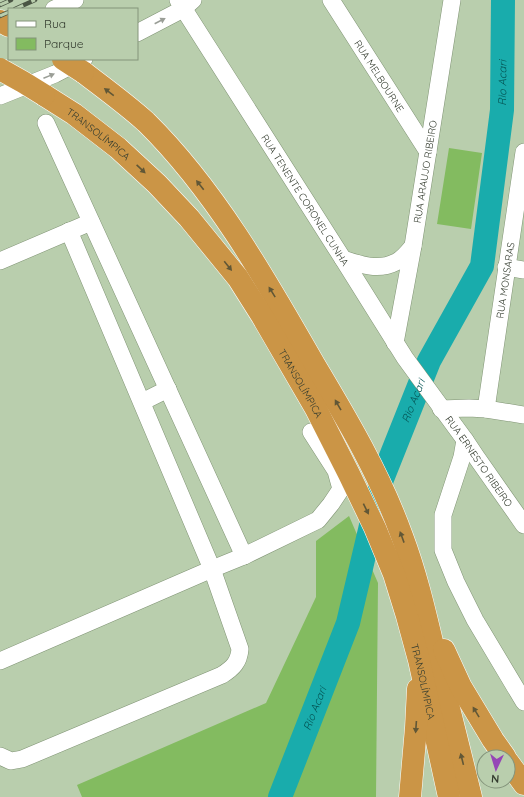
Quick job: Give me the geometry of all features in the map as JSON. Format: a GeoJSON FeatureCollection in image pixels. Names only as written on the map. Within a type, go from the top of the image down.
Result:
{"type":"FeatureCollection","features":[{"type":"Feature","properties":{"kind":"highway","name":"TRANSOLÍMPICA"},"geometry":{"type":"LineString","coordinates":[[66,60],[84,66],[145,122],[180,159],[212,200],[248,253],[284,311],[358,438],[389,503],[416,577],[471,797]]}},
{"type":"Feature","properties":{"kind":"highway","name":"TRANSOLÍMPICA"},"geometry":{"type":"LineString","coordinates":[[0,69],[74,114],[118,148],[157,184],[189,218],[238,278],[262,316],[316,409],[375,528],[394,574],[419,660],[449,797]]}},
{"type":"Feature","properties":{"kind":"highway"},"geometry":{"type":"LineString","coordinates":[[416,577],[435,629],[461,687],[499,749]]}},
{"type":"Feature","properties":{"kind":"highway"},"geometry":{"type":"LineString","coordinates":[[410,797],[416,728],[419,660]]}},
{"type":"Feature","properties":{"kind":"highway"},"geometry":{"type":"LineString","coordinates":[[516,773],[524,784]]}},
{"type":"Feature","properties":{"kind":"street"},"geometry":{"type":"LineString","coordinates":[[56,8],[75,0]]}},
{"type":"Feature","properties":{"kind":"street"},"geometry":{"type":"LineString","coordinates":[[138,31],[185,3],[200,0]]}},
{"type":"Feature","properties":{"kind":"street","name":"RUA MELBOURNE"},"geometry":{"type":"LineString","coordinates":[[331,0],[428,152]]}},
{"type":"Feature","properties":{"kind":"street","name":"RUA ARAUJO RIBEIRO"},"geometry":{"type":"LineString","coordinates":[[395,343],[428,152],[452,0]]}},
{"type":"Feature","properties":{"kind":"street","name":"RUA TENENTE CORONEL CUNHA"},"geometry":{"type":"LineString","coordinates":[[185,3],[395,343],[438,403]]}},
{"type":"Feature","properties":{"kind":"street"},"geometry":{"type":"LineString","coordinates":[[0,96],[54,74],[84,66]]}},
{"type":"Feature","properties":{"kind":"street"},"geometry":{"type":"LineString","coordinates":[[46,123],[244,556]]}},
{"type":"Feature","properties":{"kind":"street","name":"RUA MONSARAS"},"geometry":{"type":"LineString","coordinates":[[486,409],[524,152]]}},
{"type":"Feature","properties":{"kind":"street"},"geometry":{"type":"LineString","coordinates":[[0,261],[91,222]]}},
{"type":"Feature","properties":{"kind":"street"},"geometry":{"type":"LineString","coordinates":[[0,756],[11,761],[22,759],[222,674],[232,668],[240,655],[240,649],[212,568],[69,231]]}},
{"type":"Feature","properties":{"kind":"street"},"geometry":{"type":"LineString","coordinates":[[343,259],[364,266],[381,267],[397,262],[412,246]]}},
{"type":"Feature","properties":{"kind":"street"},"geometry":{"type":"LineString","coordinates":[[506,267],[524,270]]}},
{"type":"Feature","properties":{"kind":"street"},"geometry":{"type":"LineString","coordinates":[[142,402],[168,389]]}},
{"type":"Feature","properties":{"kind":"street"},"geometry":{"type":"LineString","coordinates":[[438,403],[524,415]]}},
{"type":"Feature","properties":{"kind":"street","name":"RUA ERNESTO RIBEIRO"},"geometry":{"type":"LineString","coordinates":[[438,403],[524,524]]}},
{"type":"Feature","properties":{"kind":"street"},"geometry":{"type":"LineString","coordinates":[[0,661],[212,568],[244,556],[318,520],[331,504],[341,488],[336,471],[310,432]]}},
{"type":"Feature","properties":{"kind":"street"},"geometry":{"type":"LineString","coordinates":[[465,440],[462,457],[443,515],[443,550],[456,582],[475,620],[524,702]]}},
{"type":"Feature","properties":{"kind":"green space"},"geometry":{"type":"Polygon","coordinates":[[[449,148],[482,153],[471,229],[437,224],[449,148]]]}},
{"type":"Feature","properties":{"kind":"green space"},"geometry":{"type":"Polygon","coordinates":[[[349,516],[378,583],[376,797],[82,797],[77,785],[266,703],[316,597],[316,541],[349,516]]]}},
{"type":"Feature","properties":{"kind":"waterway","name":"Rio Acari"},"geometry":{"type":"LineString","coordinates":[[280,797],[348,623],[382,479],[429,361],[482,266],[502,110],[503,0]]}},
{"type":"Feature","properties":{"kind":"railway"},"geometry":{"type":"LineString","coordinates":[[0,5],[11,0]]}},
{"type":"Feature","properties":{"kind":"railway"},"geometry":{"type":"LineString","coordinates":[[17,8],[35,0]]}},
{"type":"Feature","properties":{"kind":"railway"},"geometry":{"type":"LineString","coordinates":[[0,16],[8,12]]}}]}
